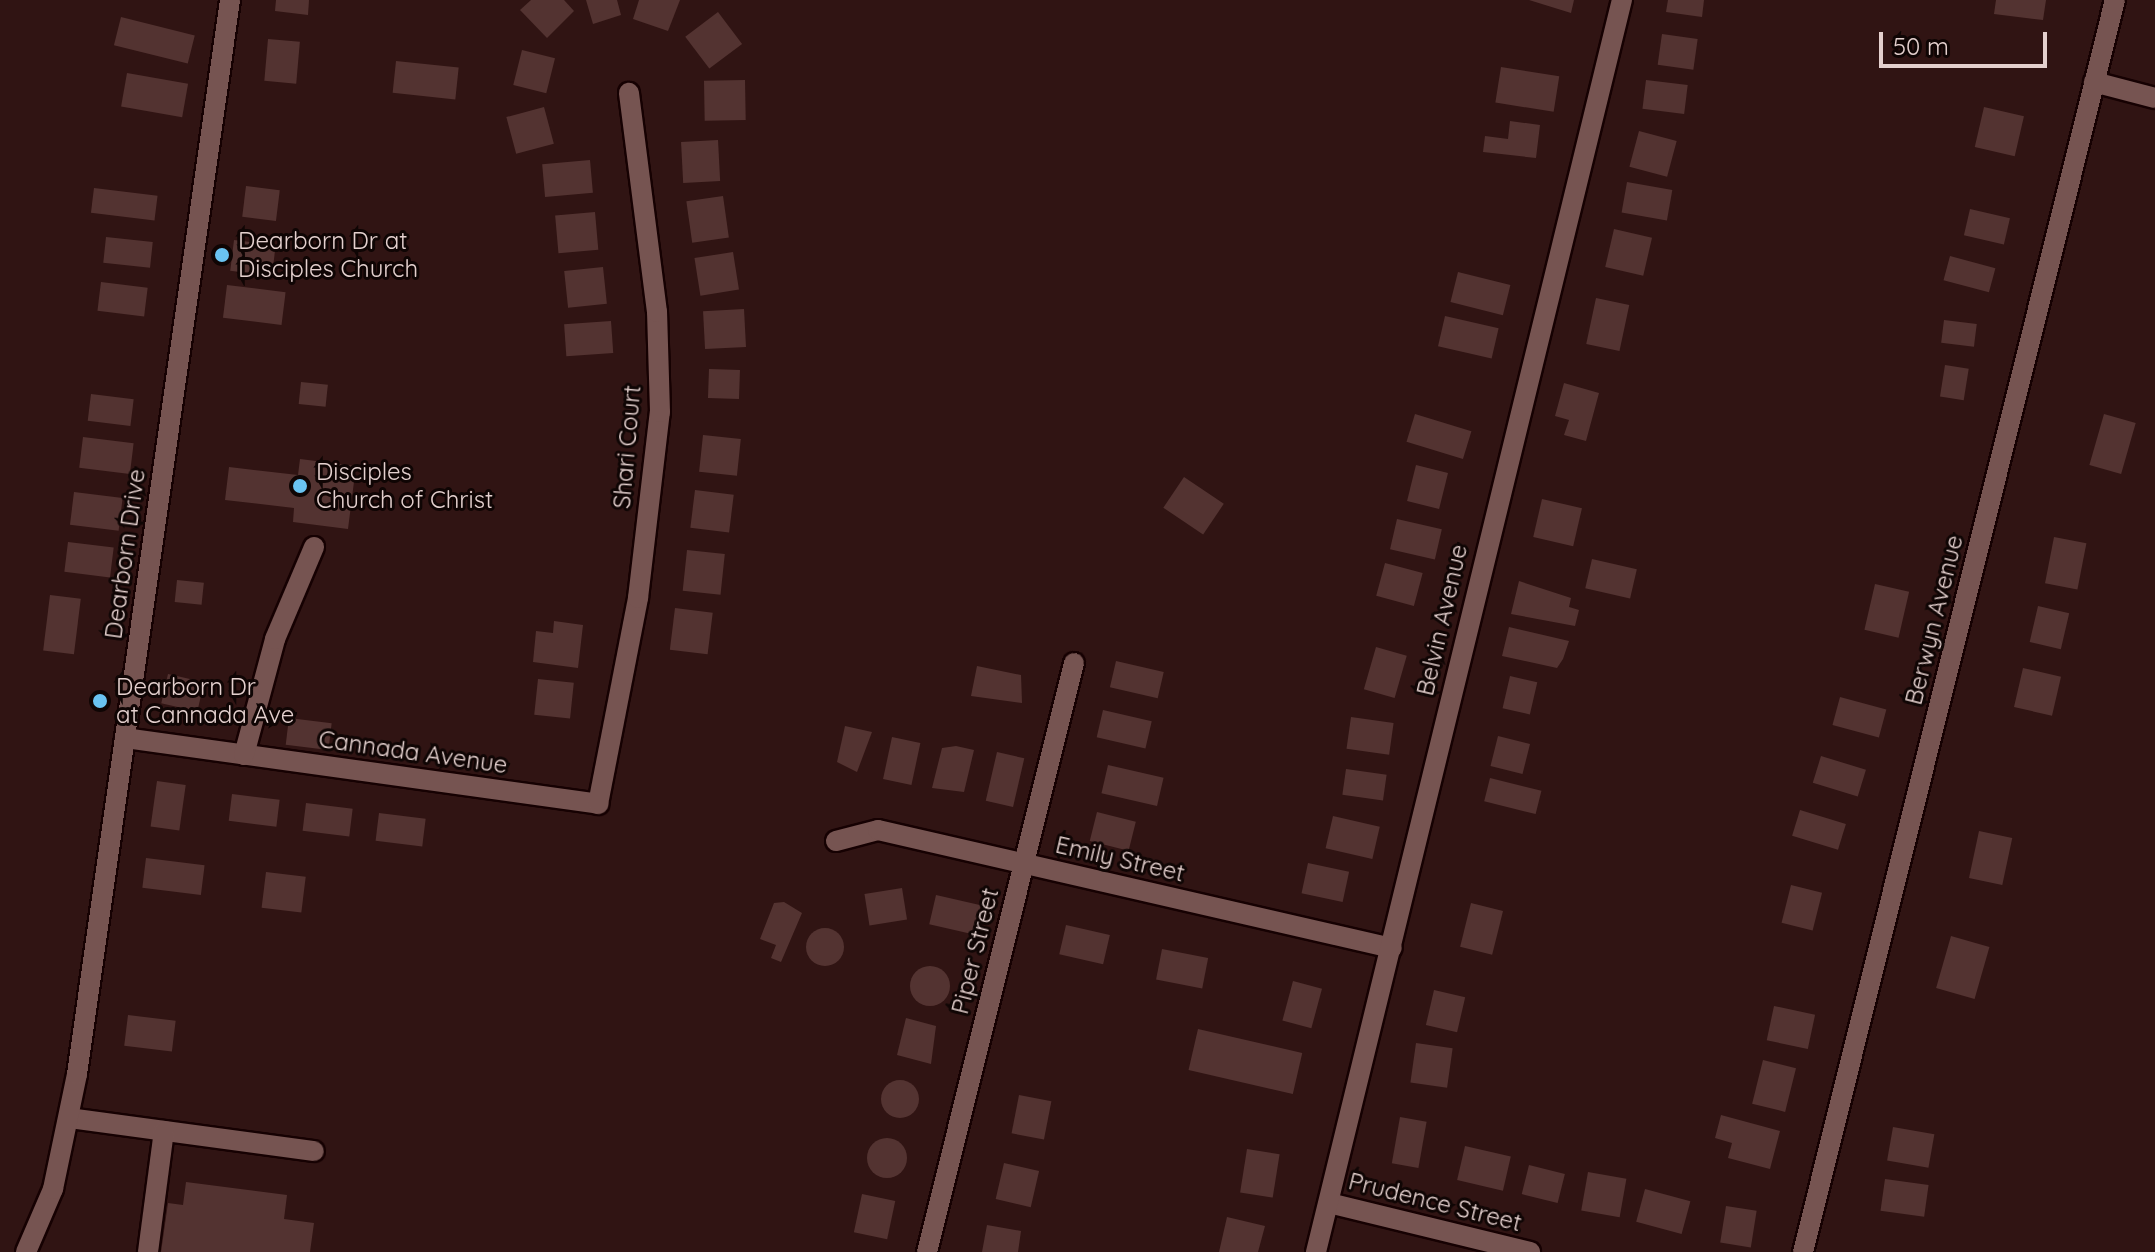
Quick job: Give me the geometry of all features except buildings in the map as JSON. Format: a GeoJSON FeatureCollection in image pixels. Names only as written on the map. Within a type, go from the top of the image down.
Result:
{"type":"FeatureCollection","features":[{"type":"Feature","properties":{"kind":"street","name":"Dearborn Drive"},"geometry":{"type":"LineString","coordinates":[[26,1252],[53,1189],[69,1118],[230,0]]}},
{"type":"Feature","properties":{"kind":"street","name":"Belvin Avenue"},"geometry":{"type":"LineString","coordinates":[[1316,1252],[1622,0]]}},
{"type":"Feature","properties":{"kind":"street","name":"Berwyn Avenue"},"geometry":{"type":"LineString","coordinates":[[1803,1252],[2115,0]]}},
{"type":"Feature","properties":{"kind":"street"},"geometry":{"type":"LineString","coordinates":[[2094,82],[2155,98]]}},
{"type":"Feature","properties":{"kind":"street","name":"Shari Court"},"geometry":{"type":"LineString","coordinates":[[598,804],[638,598],[660,412],[657,312],[629,93]]}},
{"type":"Feature","properties":{"kind":"street"},"geometry":{"type":"LineString","coordinates":[[244,755],[275,639],[314,547]]}},
{"type":"Feature","properties":{"kind":"street","name":"Piper Street"},"geometry":{"type":"LineString","coordinates":[[927,1252],[1029,865],[1074,663]]}},
{"type":"Feature","properties":{"kind":"street","name":"Cannada Avenue"},"geometry":{"type":"LineString","coordinates":[[125,738],[598,804]]}},
{"type":"Feature","properties":{"kind":"street","name":"Emily Street"},"geometry":{"type":"LineString","coordinates":[[836,841],[878,830],[1392,948]]}},
{"type":"Feature","properties":{"kind":"street"},"geometry":{"type":"LineString","coordinates":[[69,1118],[314,1151]]}},
{"type":"Feature","properties":{"kind":"street"},"geometry":{"type":"LineString","coordinates":[[148,1252],[164,1131]]}},
{"type":"Feature","properties":{"kind":"street","name":"Prudence Street"},"geometry":{"type":"LineString","coordinates":[[1329,1203],[1530,1252]]}},
{"type":"Feature","properties":{"kind":"place","name":"Dearborn Dr at Disciples Church"},"geometry":{"type":"Point","coordinates":[222,255]}},
{"type":"Feature","properties":{"kind":"place","name":"Disciples Church of Christ"},"geometry":{"type":"Point","coordinates":[300,486]}},
{"type":"Feature","properties":{"kind":"place","name":"Dearborn Dr at Cannada Ave"},"geometry":{"type":"Point","coordinates":[100,701]}}]}
